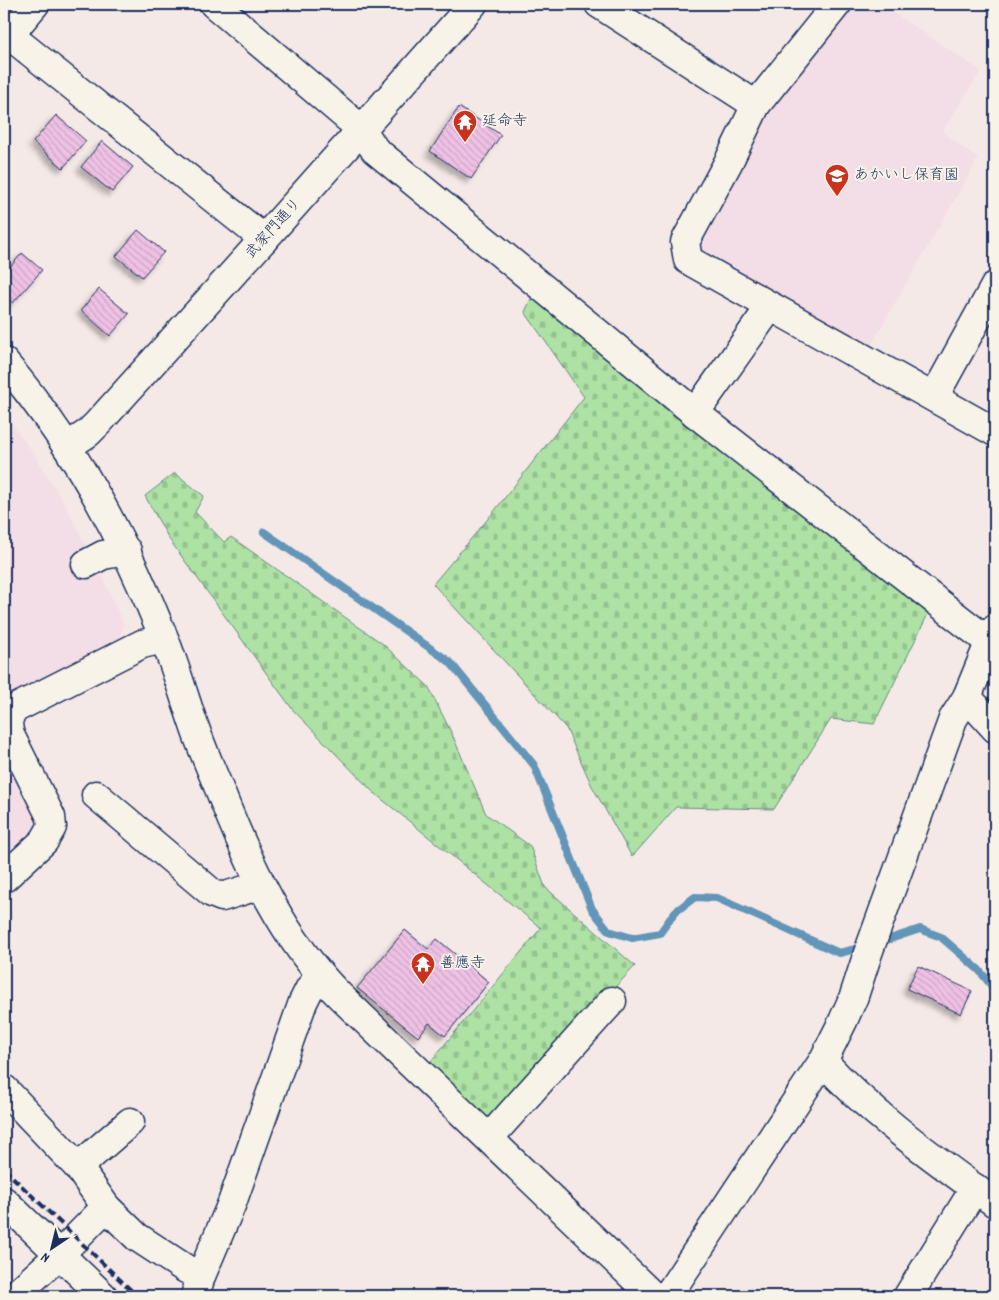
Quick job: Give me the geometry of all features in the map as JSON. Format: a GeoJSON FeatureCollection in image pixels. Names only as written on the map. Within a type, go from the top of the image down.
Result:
{"type":"FeatureCollection","features":[{"type":"Feature","properties":{"kind":"street"},"geometry":{"type":"LineString","coordinates":[[35,4],[5,36],[264,239]]}},
{"type":"Feature","properties":{"kind":"street"},"geometry":{"type":"LineString","coordinates":[[214,4],[362,130],[376,150],[695,413],[992,635],[967,697],[953,719],[854,996],[843,1021],[822,1061],[666,1296]]}},
{"type":"Feature","properties":{"kind":"street","name":"武家門通り"},"geometry":{"type":"LineString","coordinates":[[68,446],[88,433],[98,423],[473,4]]}},
{"type":"Feature","properties":{"kind":"street"},"geometry":{"type":"LineString","coordinates":[[599,4],[756,105]]}},
{"type":"Feature","properties":{"kind":"street"},"geometry":{"type":"LineString","coordinates":[[837,4],[756,105],[729,161],[685,242],[688,260],[995,432]]}},
{"type":"Feature","properties":{"kind":"street"},"geometry":{"type":"LineString","coordinates":[[934,397],[995,286]]}},
{"type":"Feature","properties":{"kind":"street"},"geometry":{"type":"LineString","coordinates":[[695,413],[770,307]]}},
{"type":"Feature","properties":{"kind":"street"},"geometry":{"type":"LineString","coordinates":[[4,362],[68,446],[102,502],[127,551],[164,639],[196,733],[241,843],[261,885],[298,947],[320,977],[653,1296]]}},
{"type":"Feature","properties":{"kind":"street"},"geometry":{"type":"LineString","coordinates":[[86,564],[103,555],[127,551]]}},
{"type":"Feature","properties":{"kind":"street"},"geometry":{"type":"LineString","coordinates":[[4,878],[44,840],[52,827],[51,818],[10,734],[7,722],[10,714],[16,708],[142,644],[164,639]]}},
{"type":"Feature","properties":{"kind":"street"},"geometry":{"type":"LineString","coordinates":[[967,697],[995,728]]}},
{"type":"Feature","properties":{"kind":"street"},"geometry":{"type":"LineString","coordinates":[[96,795],[212,893],[222,897],[261,885]]}},
{"type":"Feature","properties":{"kind":"street"},"geometry":{"type":"LineString","coordinates":[[198,1286],[232,1203],[302,1002],[310,988],[320,977]]}},
{"type":"Feature","properties":{"kind":"street"},"geometry":{"type":"LineString","coordinates":[[490,1138],[612,1001]]}},
{"type":"Feature","properties":{"kind":"street"},"geometry":{"type":"LineString","coordinates":[[822,1061],[922,1150],[985,1196],[908,1296]]}},
{"type":"Feature","properties":{"kind":"street"},"geometry":{"type":"LineString","coordinates":[[4,1089],[78,1167],[106,1207],[146,1244],[186,1269],[198,1286]]}},
{"type":"Feature","properties":{"kind":"street"},"geometry":{"type":"LineString","coordinates":[[78,1167],[130,1122]]}},
{"type":"Feature","properties":{"kind":"street"},"geometry":{"type":"LineString","coordinates":[[4,1201],[103,1296]]}},
{"type":"Feature","properties":{"kind":"street"},"geometry":{"type":"LineString","coordinates":[[14,1296],[60,1254],[106,1207]]}},
{"type":"Feature","properties":{"kind":"shaded area","name":"あかいし保育園"},"geometry":{"type":"Polygon","coordinates":[[[851,4],[880,4],[981,71],[942,132],[978,159],[867,352],[702,257],[697,236],[768,113],[851,4]]]}},
{"type":"Feature","properties":{"kind":"shaded area"},"geometry":{"type":"Polygon","coordinates":[[[4,413],[33,453],[65,505],[103,578],[124,625],[118,639],[4,698],[4,413]]]}},
{"type":"Feature","properties":{"kind":"shaded area"},"geometry":{"type":"Polygon","coordinates":[[[4,754],[38,825],[35,836],[4,864],[4,754]]]}},
{"type":"Feature","properties":{"kind":"green space"},"geometry":{"type":"Polygon","coordinates":[[[534,292],[930,610],[874,724],[831,719],[774,809],[676,807],[632,857],[592,786],[566,728],[433,584],[492,514],[584,397],[525,312],[534,292]]]}},
{"type":"Feature","properties":{"kind":"green space"},"geometry":{"type":"Polygon","coordinates":[[[175,473],[204,496],[195,512],[224,542],[231,537],[383,644],[428,686],[452,734],[486,814],[530,846],[545,887],[635,966],[490,1122],[426,1067],[541,928],[373,792],[293,710],[169,539],[145,496],[175,473]]]}},
{"type":"Feature","properties":{"kind":"building","name":"延命寺"},"geometry":{"type":"Polygon","coordinates":[[[459,107],[501,135],[471,179],[430,151],[459,107]]]}},
{"type":"Feature","properties":{"kind":"building"},"geometry":{"type":"Polygon","coordinates":[[[56,115],[86,141],[63,168],[33,142],[56,115]]]}},
{"type":"Feature","properties":{"kind":"building"},"geometry":{"type":"Polygon","coordinates":[[[102,141],[133,167],[112,192],[81,167],[102,141]]]}},
{"type":"Feature","properties":{"kind":"building"},"geometry":{"type":"Polygon","coordinates":[[[138,230],[164,252],[142,277],[116,256],[138,230]]]}},
{"type":"Feature","properties":{"kind":"building"},"geometry":{"type":"Polygon","coordinates":[[[22,253],[42,270],[13,303],[4,295],[4,274],[22,253]]]}},
{"type":"Feature","properties":{"kind":"building"},"geometry":{"type":"Polygon","coordinates":[[[99,289],[129,314],[110,336],[81,310],[99,289]]]}},
{"type":"Feature","properties":{"kind":"building","name":"善應寺"},"geometry":{"type":"Polygon","coordinates":[[[405,930],[428,949],[437,939],[489,982],[445,1036],[429,1023],[418,1037],[357,988],[405,930]]]}},
{"type":"Feature","properties":{"kind":"building"},"geometry":{"type":"Polygon","coordinates":[[[918,966],[972,991],[961,1014],[907,989],[918,966]]]}},
{"type":"Feature","properties":{"kind":"waterway"},"geometry":{"type":"LineString","coordinates":[[264,532],[450,662],[534,765],[592,909],[609,931],[632,938],[660,933],[675,912],[695,897],[717,898],[839,953],[864,947]]}},
{"type":"Feature","properties":{"kind":"waterway"},"geometry":{"type":"LineString","coordinates":[[878,943],[920,929],[941,937],[979,970],[995,990]]}},
{"type":"Feature","properties":{"kind":"railway"},"geometry":{"type":"LineString","coordinates":[[4,1169],[137,1296]]}},
{"type":"Feature","properties":{"kind":"place","name":"延命寺"},"geometry":{"type":"Point","coordinates":[465,143]}},
{"type":"Feature","properties":{"kind":"place","name":"あかいし保育園"},"geometry":{"type":"Point","coordinates":[837,197]}},
{"type":"Feature","properties":{"kind":"place","name":"善應寺"},"geometry":{"type":"Point","coordinates":[423,985]}}]}
